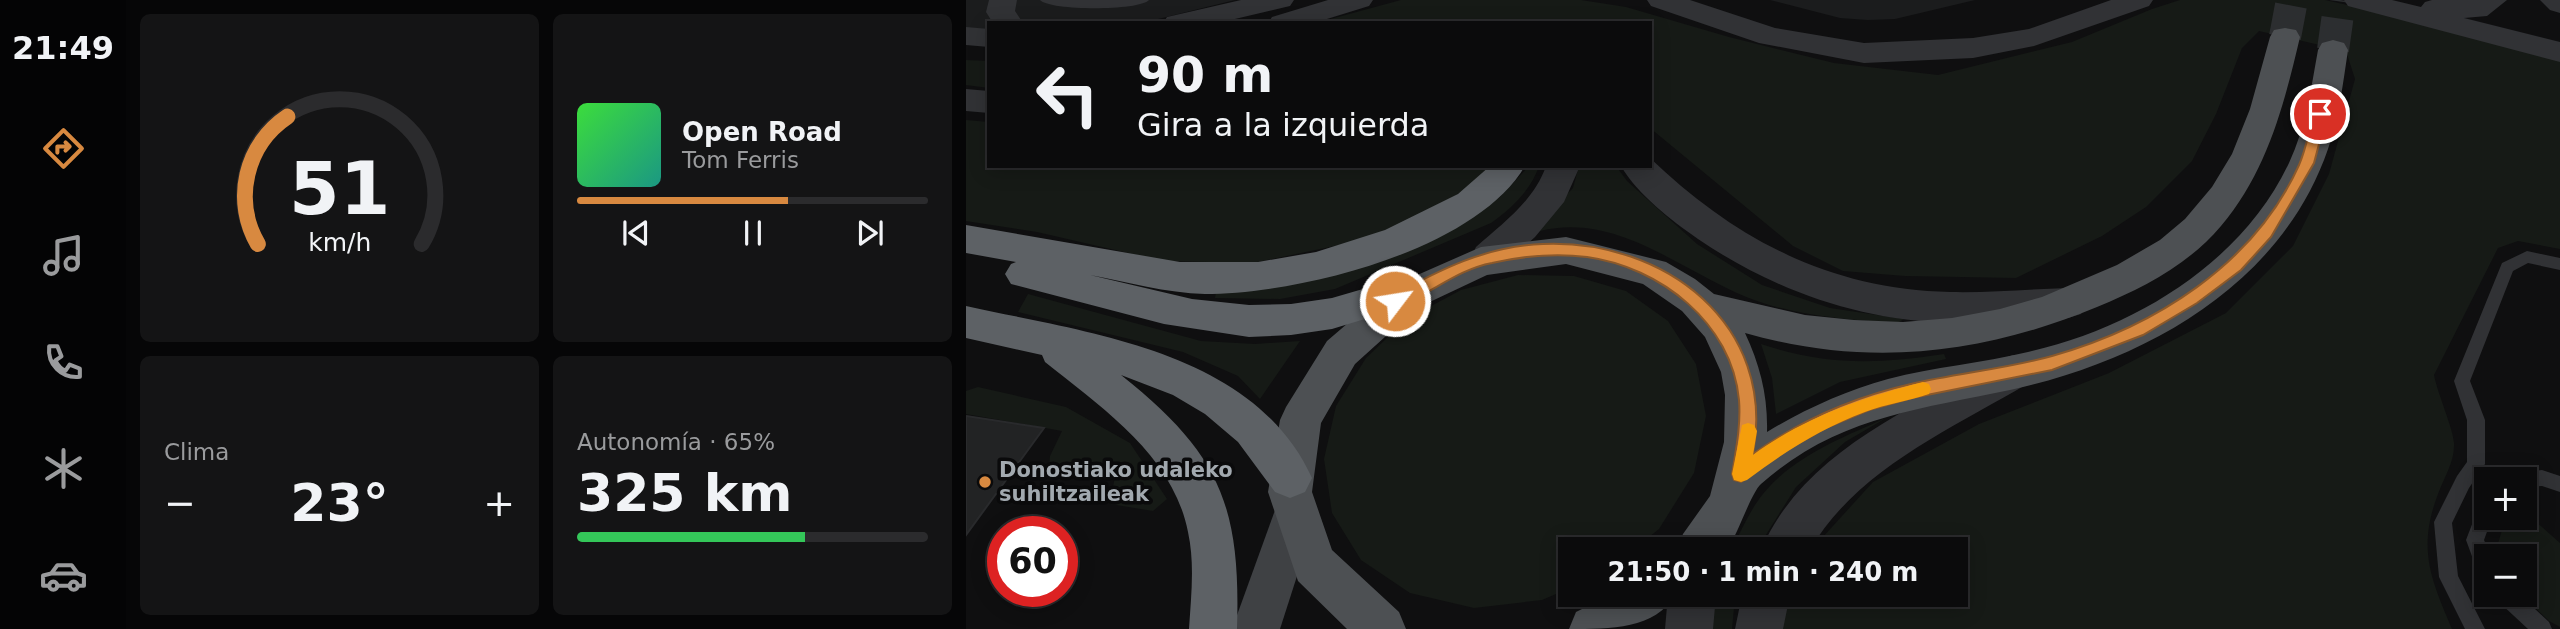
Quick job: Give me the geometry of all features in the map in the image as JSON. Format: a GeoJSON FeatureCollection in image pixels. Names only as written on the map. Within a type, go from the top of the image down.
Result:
{"type":"FeatureCollection","features":[{"type":"Feature","properties":{"kind":"highway"},"geometry":{"type":"LineString","coordinates":[[966,239],[1167,275],[1201,279],[1246,278],[1301,269],[1406,237],[1478,199],[1506,168]]}},
{"type":"Feature","properties":{"kind":"highway"},"geometry":{"type":"LineString","coordinates":[[966,261],[1184,312],[1250,321],[1329,315],[1411,290]]}},
{"type":"Feature","properties":{"kind":"highway"},"geometry":{"type":"LineString","coordinates":[[966,322],[1127,361],[1192,384],[1220,401],[1247,423],[1270,448],[1292,498]]}},
{"type":"Feature","properties":{"kind":"highway"},"geometry":{"type":"LineString","coordinates":[[1049,342],[1154,427],[1175,450],[1192,477],[1206,508],[1215,546],[1217,589],[1213,629]]}},
{"type":"Feature","properties":{"kind":"main road"},"geometry":{"type":"LineString","coordinates":[[1702,306],[1753,322],[1809,332],[1863,339],[1915,340],[1992,328],[2073,303],[2130,277],[2178,247],[2210,216],[2237,178],[2257,138],[2285,37]]}},
{"type":"Feature","properties":{"kind":"main road"},"geometry":{"type":"LineString","coordinates":[[1741,474],[1781,445],[1822,422],[1866,404],[1912,391],[2052,363],[2138,331],[2192,299],[2236,266],[2266,233],[2291,194],[2307,163],[2316,136],[2333,50]]}},
{"type":"Feature","properties":{"kind":"main road"},"geometry":{"type":"LineString","coordinates":[[1256,629],[1292,498],[1295,440],[1308,404],[1326,370],[1351,339],[1379,312],[1411,290],[1453,269],[1489,257],[1543,249],[1588,251],[1631,262],[1669,280],[1702,306],[1723,332],[1739,363],[1747,398],[1748,435],[1741,474],[1727,507],[1709,537]]}},
{"type":"Feature","properties":{"kind":"main road"},"geometry":{"type":"LineString","coordinates":[[1292,498],[1305,552],[1325,583],[1352,610],[1382,629]]}},
{"type":"Feature","properties":{"kind":"main road"},"geometry":{"type":"LineString","coordinates":[[1593,629],[1634,607]]}},
{"type":"Feature","properties":{"kind":"street"},"geometry":{"type":"LineString","coordinates":[[1003,0],[1000,12],[1007,21]]}},
{"type":"Feature","properties":{"kind":"street"},"geometry":{"type":"LineString","coordinates":[[1044,0],[1087,3],[1140,0]]}},
{"type":"Feature","properties":{"kind":"street"},"geometry":{"type":"LineString","coordinates":[[1186,21],[1280,0]]}},
{"type":"Feature","properties":{"kind":"street"},"geometry":{"type":"LineString","coordinates":[[1289,21],[1359,0]]}},
{"type":"Feature","properties":{"kind":"street"},"geometry":{"type":"LineString","coordinates":[[1661,0],[1770,36],[1864,53],[1973,48],[2034,37],[2139,0]]}},
{"type":"Feature","properties":{"kind":"street"},"geometry":{"type":"LineString","coordinates":[[1737,0],[1839,27],[1888,30],[1944,28],[1995,22],[2040,12],[2073,0]]}},
{"type":"Feature","properties":{"kind":"street"},"geometry":{"type":"LineString","coordinates":[[2358,0],[2560,51]]}},
{"type":"Feature","properties":{"kind":"street"},"geometry":{"type":"LineString","coordinates":[[2416,3],[2477,10],[2493,0]]}},
{"type":"Feature","properties":{"kind":"street"},"geometry":{"type":"LineString","coordinates":[[2554,0],[2560,4]]}},
{"type":"Feature","properties":{"kind":"street"},"geometry":{"type":"LineString","coordinates":[[2416,3],[2560,41]]}},
{"type":"Feature","properties":{"kind":"street"},"geometry":{"type":"LineString","coordinates":[[966,37],[987,38]]}},
{"type":"Feature","properties":{"kind":"street"},"geometry":{"type":"LineString","coordinates":[[966,60],[987,61]]}},
{"type":"Feature","properties":{"kind":"street"},"geometry":{"type":"LineString","coordinates":[[966,100],[987,102]]}},
{"type":"Feature","properties":{"kind":"street"},"geometry":{"type":"LineString","coordinates":[[1489,257],[1554,191],[1562,168]]}},
{"type":"Feature","properties":{"kind":"street"},"geometry":{"type":"LineString","coordinates":[[1640,168],[1700,223],[1730,244],[1764,263],[1834,290],[1889,302],[1936,307],[2073,303]]}},
{"type":"Feature","properties":{"kind":"street"},"geometry":{"type":"LineString","coordinates":[[1792,537],[1808,512],[1841,480],[1895,441],[2013,372]]}},
{"type":"Feature","properties":{"kind":"street"},"geometry":{"type":"LineString","coordinates":[[1689,629],[1691,607]]}},
{"type":"Feature","properties":{"kind":"street"},"geometry":{"type":"LineString","coordinates":[[1759,629],[1764,607]]}},
{"type":"Feature","properties":{"kind":"lane"},"geometry":{"type":"LineString","coordinates":[[2475,629],[2449,578],[2443,522],[2463,482],[2476,464],[2476,421],[2462,381],[2507,267],[2527,257],[2560,264]]}},
{"type":"Feature","properties":{"kind":"lane"},"geometry":{"type":"LineString","coordinates":[[2537,478],[2560,484]]}},
{"type":"Feature","properties":{"kind":"lane"},"geometry":{"type":"LineString","coordinates":[[2519,607],[2542,629]]}},
{"type":"Feature","properties":{"kind":"shaded area"},"geometry":{"type":"Polygon","coordinates":[[[966,0],[1235,0],[1150,21],[987,21],[987,35],[966,33],[966,0]]]}},
{"type":"Feature","properties":{"kind":"shaded area"},"geometry":{"type":"Polygon","coordinates":[[[1401,0],[1581,0],[1626,7],[1729,37],[1834,63],[1938,75],[2072,42],[2180,0],[2325,0],[2504,40],[2560,57],[2560,249],[2518,241],[2498,248],[2434,375],[2451,429],[2454,450],[2428,531],[2429,563],[2452,629],[1778,629],[1785,607],[1968,607],[1968,537],[1823,537],[1873,482],[1979,424],[2109,373],[2226,313],[2293,246],[2329,174],[2355,79],[2346,51],[2259,31],[2242,48],[2216,114],[2192,161],[2146,207],[2102,236],[2016,278],[1905,276],[1843,271],[1793,246],[1652,130],[1652,21],[1323,21],[1401,0]]]}},
{"type":"Feature","properties":{"kind":"shaded area"},"geometry":{"type":"Polygon","coordinates":[[[1770,0],[1975,0],[1895,19],[1868,20],[1840,18],[1770,0]]]}},
{"type":"Feature","properties":{"kind":"shaded area"},"geometry":{"type":"Polygon","coordinates":[[[966,60],[987,61],[987,88],[966,85],[966,60]]]}},
{"type":"Feature","properties":{"kind":"shaded area"},"geometry":{"type":"Polygon","coordinates":[[[966,120],[987,122],[987,168],[1496,168],[1427,215],[1354,242],[1253,263],[1163,261],[1037,232],[966,221],[966,120]]]}},
{"type":"Feature","properties":{"kind":"shaded area"},"geometry":{"type":"Polygon","coordinates":[[[1527,168],[1538,168],[1526,191],[1491,223],[1335,289],[1280,299],[1215,298],[1216,292],[1458,222],[1500,197],[1527,168]]]}},
{"type":"Feature","properties":{"kind":"shaded area"},"geometry":{"type":"Polygon","coordinates":[[[1578,168],[1617,168],[1627,181],[1697,244],[1762,285],[1830,308],[1904,319],[1888,323],[1792,311],[1733,291],[1627,238],[1599,230],[1570,227],[1540,231],[1536,227],[1573,188],[1578,168]]]}},
{"type":"Feature","properties":{"kind":"shaded area"},"geometry":{"type":"Polygon","coordinates":[[[1518,275],[1574,276],[1626,291],[1668,321],[1696,364],[1706,416],[1694,473],[1659,529],[1649,537],[1558,537],[1558,593],[1542,600],[1474,608],[1410,593],[1361,560],[1332,513],[1324,459],[1336,406],[1366,358],[1407,319],[1461,290],[1518,275]]]}},
{"type":"Feature","properties":{"kind":"shaded area"},"geometry":{"type":"Polygon","coordinates":[[[1028,294],[1201,341],[1255,344],[1300,341],[1260,399],[1238,376],[1183,352],[1018,312],[1028,294]]]}},
{"type":"Feature","properties":{"kind":"shaded area"},"geometry":{"type":"Polygon","coordinates":[[[1761,344],[1808,356],[1852,361],[1897,360],[1944,354],[1946,359],[1840,382],[1776,414],[1772,378],[1761,344]]]}},
{"type":"Feature","properties":{"kind":"shaded area"},"geometry":{"type":"Polygon","coordinates":[[[978,387],[1066,407],[1130,443],[1167,499],[1153,511],[1110,504],[1115,476],[1049,469],[1050,456],[1062,431],[966,414],[966,391],[978,387]]]}},
{"type":"Feature","properties":{"kind":"shaded area"},"geometry":{"type":"Polygon","coordinates":[[[1886,418],[1845,442],[1796,487],[1765,537],[1738,537],[1755,505],[1781,475],[1814,452],[1886,418]]]}},
{"type":"Feature","properties":{"kind":"shaded area"},"geometry":{"type":"Polygon","coordinates":[[[2537,523],[2560,543],[2560,627],[2534,607],[2537,607],[2537,544],[2498,544],[2502,530],[2537,530],[2537,523]]]}},
{"type":"Feature","properties":{"kind":"shaded area"},"geometry":{"type":"Polygon","coordinates":[[[1713,607],[1734,607],[1732,629],[1710,629],[1713,607]]]}},
{"type":"Feature","properties":{"kind":"building","name":"Donostiako udaleko suhiltzaileak"},"geometry":{"type":"Polygon","coordinates":[[[966,416],[1044,428],[966,535],[966,416]]]}},
{"type":"Feature","properties":{"kind":"tunnel"},"geometry":{"type":"LineString","coordinates":[[2285,37],[2292,0]]}},
{"type":"Feature","properties":{"kind":"tunnel"},"geometry":{"type":"LineString","coordinates":[[2333,50],[2340,0]]}},
{"type":"Feature","properties":{"kind":"slow traffic"},"geometry":{"type":"LineString","coordinates":[[1748,431],[1741,474],[1781,445],[1822,422],[1866,404],[1923,389]]}},
{"type":"Feature","properties":{"kind":"place","name":"Donostiako udaleko suhiltzaileak"},"geometry":{"type":"Point","coordinates":[985,482]}},
{"type":"Feature","properties":{"kind":"route"},"geometry":{"type":"LineString","coordinates":[[1395,301],[1453,269],[1489,257],[1543,249],[1588,251],[1631,262],[1669,280],[1702,306],[1723,332],[1739,363],[1747,398],[1748,435],[1741,474],[1781,445],[1822,422],[1866,404],[1912,391],[2052,363],[2138,331],[2192,299],[2236,266],[2266,233],[2307,163],[2320,114]]}}]}
